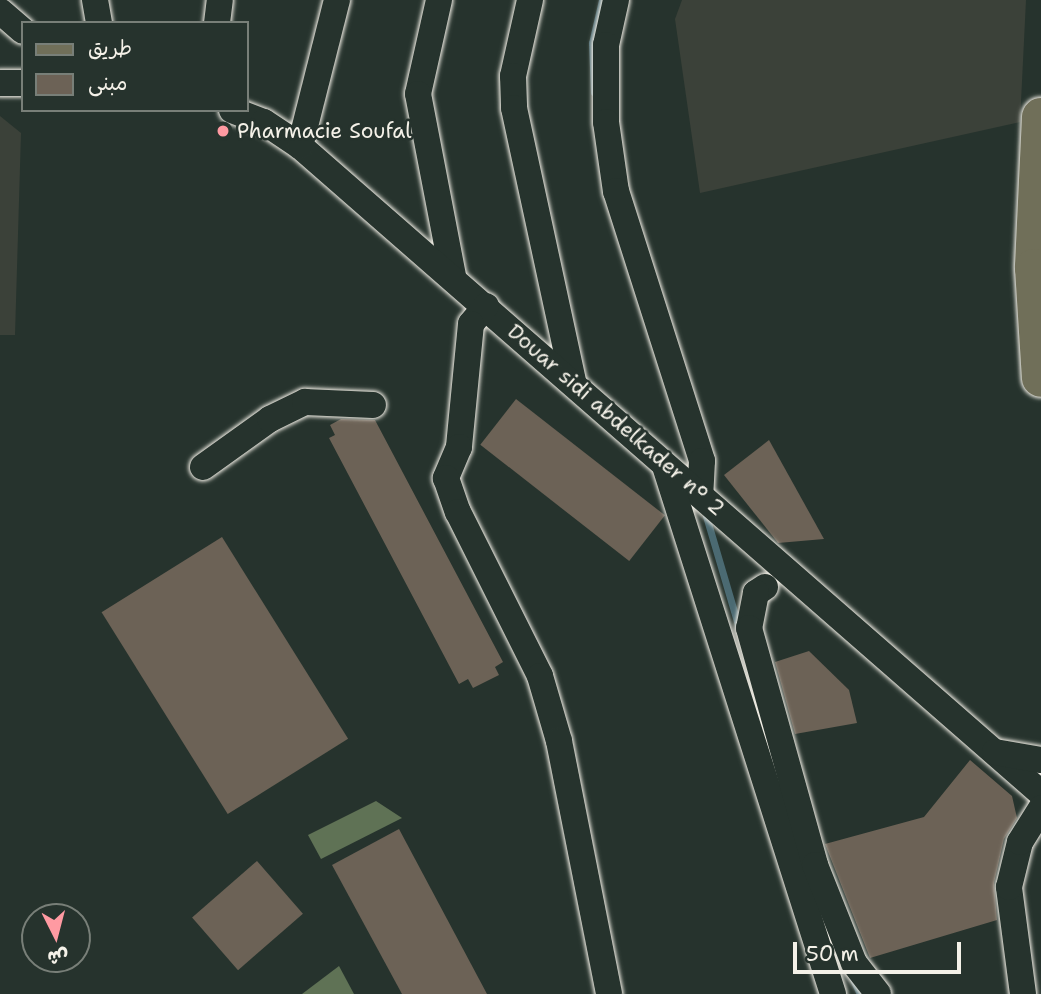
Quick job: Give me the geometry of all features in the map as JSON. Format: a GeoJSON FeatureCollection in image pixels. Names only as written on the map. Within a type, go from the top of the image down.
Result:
{"type":"FeatureCollection","features":[{"type":"Feature","properties":{"kind":"main road"},"geometry":{"type":"LineString","coordinates":[[1041,117],[1034,268],[1041,378]]}},
{"type":"Feature","properties":{"kind":"street"},"geometry":{"type":"LineString","coordinates":[[95,0],[99,21]]}},
{"type":"Feature","properties":{"kind":"street"},"geometry":{"type":"LineString","coordinates":[[217,21],[220,0]]}},
{"type":"Feature","properties":{"kind":"street"},"geometry":{"type":"LineString","coordinates":[[300,146],[337,0]]}},
{"type":"Feature","properties":{"kind":"street"},"geometry":{"type":"LineString","coordinates":[[439,0],[418,94],[453,276]]}},
{"type":"Feature","properties":{"kind":"street"},"geometry":{"type":"LineString","coordinates":[[530,0],[513,76],[514,108],[573,382]]}},
{"type":"Feature","properties":{"kind":"street"},"geometry":{"type":"LineString","coordinates":[[616,0],[606,45],[606,109],[616,191],[702,461],[700,494]]}},
{"type":"Feature","properties":{"kind":"street"},"geometry":{"type":"LineString","coordinates":[[0,10],[21,29]]}},
{"type":"Feature","properties":{"kind":"street"},"geometry":{"type":"LineString","coordinates":[[0,83],[21,83]]}},
{"type":"Feature","properties":{"kind":"street","name":"Douar sidi abdelkader n° 2"},"geometry":{"type":"LineString","coordinates":[[237,112],[264,122],[300,146],[453,276],[985,749],[1041,793]]}},
{"type":"Feature","properties":{"kind":"street"},"geometry":{"type":"LineString","coordinates":[[486,306],[471,324],[459,447],[446,478],[458,512],[540,676],[559,741],[608,994]]}},
{"type":"Feature","properties":{"kind":"street"},"geometry":{"type":"LineString","coordinates":[[203,467],[270,419],[305,402],[373,405]]}},
{"type":"Feature","properties":{"kind":"street"},"geometry":{"type":"LineString","coordinates":[[665,466],[834,994]]}},
{"type":"Feature","properties":{"kind":"street"},"geometry":{"type":"LineString","coordinates":[[765,587],[756,593],[749,628],[815,865],[854,963],[878,994]]}},
{"type":"Feature","properties":{"kind":"street"},"geometry":{"type":"LineString","coordinates":[[985,749],[1041,760]]}},
{"type":"Feature","properties":{"kind":"street"},"geometry":{"type":"LineString","coordinates":[[1023,994],[1009,887],[1020,842],[1041,808]]}},
{"type":"Feature","properties":{"kind":"shaded area"},"geometry":{"type":"Polygon","coordinates":[[[682,0],[1026,0],[1020,122],[700,193],[675,19],[682,0]]]}},
{"type":"Feature","properties":{"kind":"shaded area"},"geometry":{"type":"Polygon","coordinates":[[[0,116],[21,133],[15,335],[0,335],[0,116]]]}},
{"type":"Feature","properties":{"kind":"green space"},"geometry":{"type":"Polygon","coordinates":[[[376,801],[402,818],[321,859],[308,835],[376,801]]]}},
{"type":"Feature","properties":{"kind":"green space"},"geometry":{"type":"Polygon","coordinates":[[[339,966],[354,994],[302,994],[339,966]]]}},
{"type":"Feature","properties":{"kind":"building"},"geometry":{"type":"Polygon","coordinates":[[[516,399],[665,515],[629,561],[480,445],[516,399]]]}},
{"type":"Feature","properties":{"kind":"building"},"geometry":{"type":"Polygon","coordinates":[[[341,419],[375,420],[503,662],[495,667],[499,675],[473,688],[468,679],[459,684],[329,438],[335,435],[330,425],[341,419]]]}},
{"type":"Feature","properties":{"kind":"building"},"geometry":{"type":"Polygon","coordinates":[[[769,440],[824,539],[778,543],[724,475],[769,440]]]}},
{"type":"Feature","properties":{"kind":"building"},"geometry":{"type":"Polygon","coordinates":[[[222,537],[348,739],[228,814],[102,612],[222,537]]]}},
{"type":"Feature","properties":{"kind":"building"},"geometry":{"type":"Polygon","coordinates":[[[809,651],[849,690],[857,723],[795,734],[775,662],[809,651]]]}},
{"type":"Feature","properties":{"kind":"building"},"geometry":{"type":"Polygon","coordinates":[[[970,760],[1012,796],[1017,818],[1004,839],[994,883],[997,920],[870,958],[825,844],[924,817],[970,760]]]}},
{"type":"Feature","properties":{"kind":"building"},"geometry":{"type":"Polygon","coordinates":[[[399,829],[487,994],[402,994],[332,865],[399,829]]]}},
{"type":"Feature","properties":{"kind":"building"},"geometry":{"type":"Polygon","coordinates":[[[257,861],[303,914],[238,970],[192,917],[257,861]]]}},
{"type":"Feature","properties":{"kind":"waterway"},"geometry":{"type":"LineString","coordinates":[[594,92],[592,43],[602,0]]}},
{"type":"Feature","properties":{"kind":"waterway"},"geometry":{"type":"LineString","coordinates":[[706,516],[739,628]]}},
{"type":"Feature","properties":{"kind":"waterway"},"geometry":{"type":"LineString","coordinates":[[853,979],[860,994]]}},
{"type":"Feature","properties":{"kind":"place","name":"Pharmacie Soufal"},"geometry":{"type":"Point","coordinates":[223,131]}}]}
